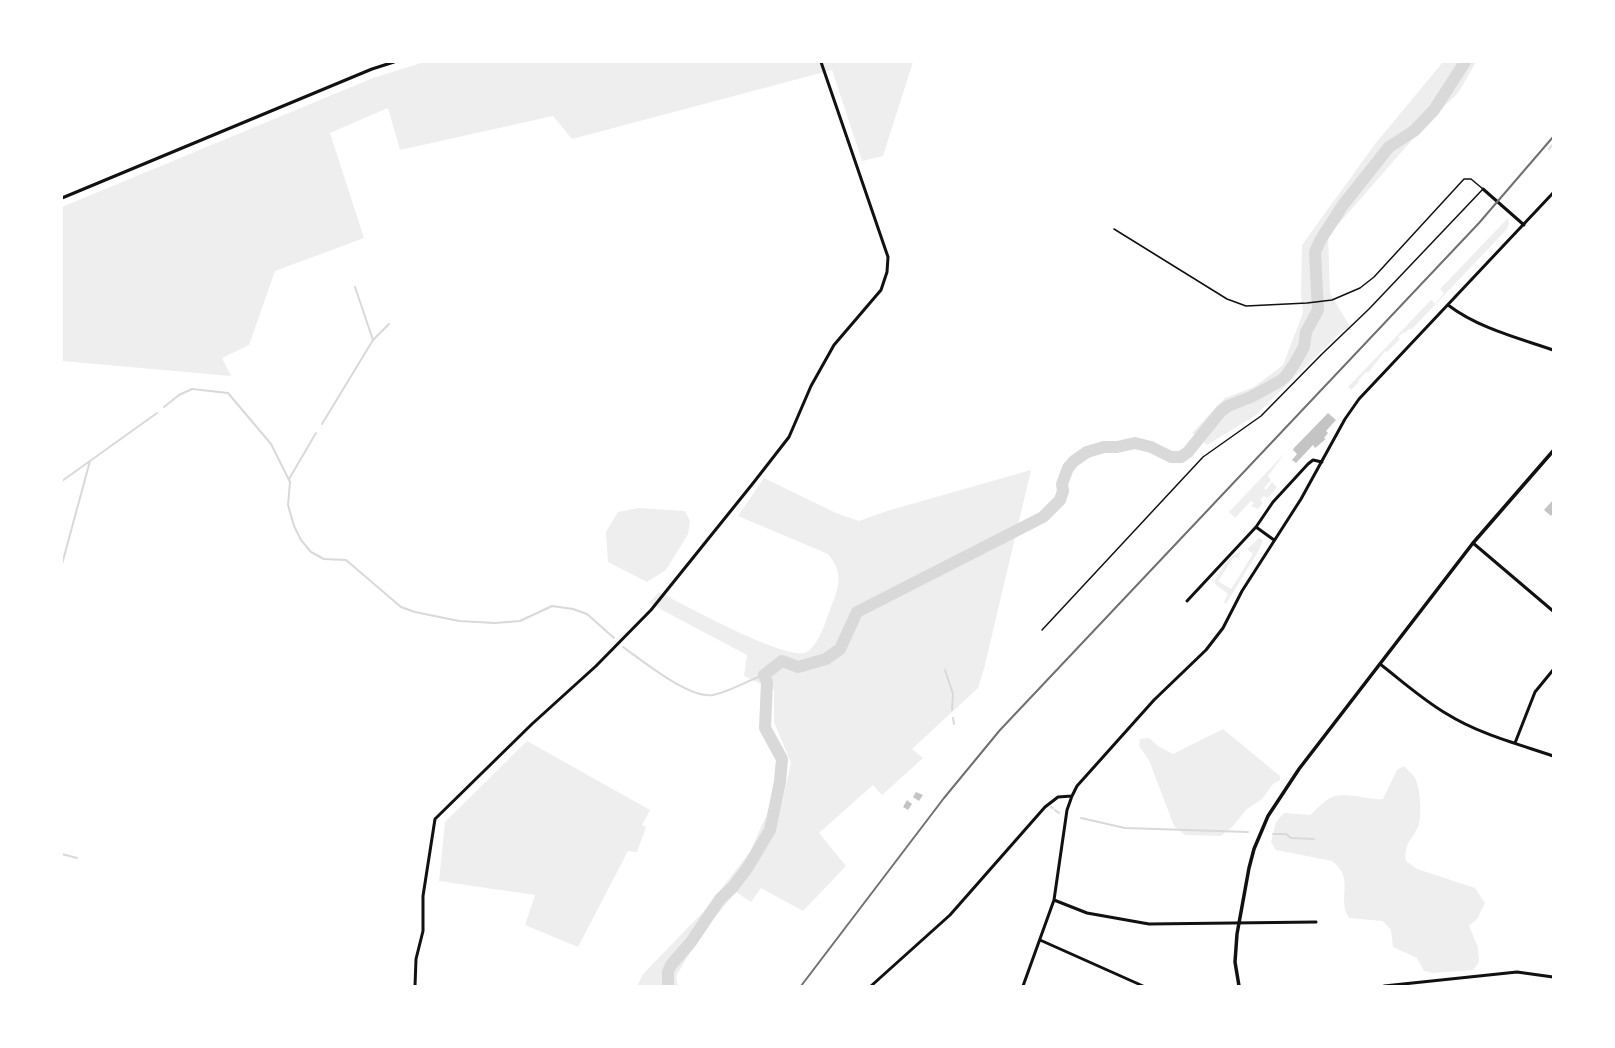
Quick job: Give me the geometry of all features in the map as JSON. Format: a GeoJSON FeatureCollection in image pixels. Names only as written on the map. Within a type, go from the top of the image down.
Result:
{"type":"FeatureCollection","features":[{"type":"Feature","properties":{"kind":"street"},"geometry":{"type":"LineString","coordinates":[[62,198],[372,69],[394,62]]}},
{"type":"Feature","properties":{"kind":"street"},"geometry":{"type":"LineString","coordinates":[[415,986],[416,959],[423,931],[423,896],[435,819],[532,724],[596,666],[651,610],[789,437],[811,386],[834,345],[881,290],[887,272],[888,257],[821,62]]}},
{"type":"Feature","properties":{"kind":"street"},"geometry":{"type":"LineString","coordinates":[[1483,189],[1524,225]]}},
{"type":"Feature","properties":{"kind":"street"},"geometry":{"type":"LineString","coordinates":[[1023,986],[1054,900],[1067,810],[1077,786],[1154,700],[1206,650],[1223,628],[1242,592],[1322,462],[1345,419],[1359,399],[1553,193]]}},
{"type":"Feature","properties":{"kind":"street"},"geometry":{"type":"LineString","coordinates":[[1448,304],[1457,312],[1489,327],[1553,350]]}},
{"type":"Feature","properties":{"kind":"street"},"geometry":{"type":"LineString","coordinates":[[1239,986],[1236,962],[1239,923],[1254,849],[1268,816],[1299,769],[1473,543],[1553,451]]}},
{"type":"Feature","properties":{"kind":"street"},"geometry":{"type":"LineString","coordinates":[[1187,600],[1256,527],[1272,502],[1308,464],[1313,460],[1322,462]]}},
{"type":"Feature","properties":{"kind":"street"},"geometry":{"type":"LineString","coordinates":[[1256,527],[1274,540]]}},
{"type":"Feature","properties":{"kind":"street"},"geometry":{"type":"LineString","coordinates":[[1473,543],[1553,610]]}},
{"type":"Feature","properties":{"kind":"street"},"geometry":{"type":"LineString","coordinates":[[1380,664],[1409,688],[1448,715],[1474,728],[1553,756]]}},
{"type":"Feature","properties":{"kind":"street"},"geometry":{"type":"LineString","coordinates":[[1515,743],[1535,692],[1553,670]]}},
{"type":"Feature","properties":{"kind":"street"},"geometry":{"type":"LineString","coordinates":[[871,986],[950,915],[1045,807],[1058,797],[1072,796]]}},
{"type":"Feature","properties":{"kind":"street"},"geometry":{"type":"LineString","coordinates":[[1054,900],[1087,913],[1149,924],[1316,922]]}},
{"type":"Feature","properties":{"kind":"street"},"geometry":{"type":"LineString","coordinates":[[1040,940],[1143,986]]}},
{"type":"Feature","properties":{"kind":"street"},"geometry":{"type":"LineString","coordinates":[[1384,986],[1517,972],[1553,977]]}},
{"type":"Feature","properties":{"kind":"lane"},"geometry":{"type":"LineString","coordinates":[[1042,630],[1203,457],[1261,416],[1369,309],[1483,189],[1471,179],[1464,179],[1374,277],[1360,288],[1332,300],[1307,303],[1246,306],[1227,299],[1114,229]]}},
{"type":"Feature","properties":{"kind":"shaded area"},"geometry":{"type":"Polygon","coordinates":[[[424,62],[913,62],[883,156],[862,161],[832,70],[572,139],[553,116],[400,150],[388,108],[330,133],[364,238],[275,271],[249,345],[222,358],[231,376],[62,361],[62,207],[373,78],[424,62]]]}},
{"type":"Feature","properties":{"kind":"shaded area"},"geometry":{"type":"Polygon","coordinates":[[[1443,62],[1476,62],[1458,93],[1426,124],[1328,236],[1330,293],[1352,330],[1343,330],[1256,415],[1207,445],[1192,433],[1225,398],[1254,387],[1283,365],[1303,313],[1301,294],[1302,245],[1375,144],[1443,62]]]}},
{"type":"Feature","properties":{"kind":"shaded area"},"geometry":{"type":"Polygon","coordinates":[[[1508,218],[1509,223],[1507,229],[1412,329],[1409,329],[1398,337],[1400,339],[1387,352],[1385,351],[1368,373],[1366,372],[1351,390],[1348,387],[1431,300],[1435,304],[1444,293],[1440,289],[1508,218]]]}},
{"type":"Feature","properties":{"kind":"shaded area"},"geometry":{"type":"Polygon","coordinates":[[[1285,453],[1268,476],[1271,480],[1264,488],[1266,490],[1272,482],[1277,487],[1268,498],[1264,496],[1260,500],[1263,503],[1258,509],[1251,506],[1254,503],[1251,501],[1235,518],[1229,512],[1285,453]]]}},
{"type":"Feature","properties":{"kind":"shaded area"},"geometry":{"type":"Polygon","coordinates":[[[1031,470],[984,669],[978,688],[912,749],[923,758],[882,795],[873,785],[819,833],[846,866],[803,911],[761,888],[751,902],[736,892],[703,931],[676,976],[678,986],[637,986],[643,974],[704,911],[750,852],[765,818],[778,820],[791,763],[774,722],[774,690],[744,676],[747,655],[649,603],[659,592],[758,641],[779,649],[796,653],[807,652],[819,638],[836,592],[838,585],[838,573],[828,554],[738,516],[764,478],[836,513],[859,521],[887,511],[1031,470]]]}},
{"type":"Feature","properties":{"kind":"shaded area"},"geometry":{"type":"Polygon","coordinates":[[[638,508],[685,511],[690,521],[688,534],[666,570],[647,582],[608,562],[606,532],[618,512],[638,508]]]}},
{"type":"Feature","properties":{"kind":"shaded area"},"geometry":{"type":"Polygon","coordinates":[[[1259,538],[1263,540],[1259,550],[1226,604],[1224,602],[1228,594],[1215,584],[1215,580],[1232,556],[1240,552],[1239,558],[1234,557],[1218,581],[1231,589],[1253,554],[1247,549],[1259,538]]]}},
{"type":"Feature","properties":{"kind":"shaded area"},"geometry":{"type":"Polygon","coordinates":[[[1223,729],[1280,776],[1280,780],[1273,784],[1262,799],[1247,809],[1232,827],[1221,836],[1185,835],[1174,826],[1149,760],[1139,746],[1140,739],[1149,738],[1158,746],[1173,754],[1223,729]]]}},
{"type":"Feature","properties":{"kind":"shaded area"},"geometry":{"type":"Polygon","coordinates":[[[527,741],[650,810],[642,825],[646,827],[637,852],[628,851],[578,947],[525,925],[535,895],[439,881],[445,822],[527,741]]]}},
{"type":"Feature","properties":{"kind":"shaded area"},"geometry":{"type":"Polygon","coordinates":[[[1404,766],[1414,776],[1417,782],[1420,807],[1419,824],[1407,845],[1405,855],[1406,861],[1417,869],[1475,888],[1485,903],[1477,919],[1469,926],[1478,947],[1479,962],[1473,970],[1433,973],[1424,971],[1417,958],[1393,947],[1391,930],[1383,921],[1349,918],[1344,903],[1343,875],[1332,861],[1276,850],[1271,842],[1276,822],[1284,813],[1310,815],[1330,798],[1342,795],[1370,799],[1383,799],[1397,770],[1404,766]]]}},
{"type":"Feature","properties":{"kind":"building"},"geometry":{"type":"Polygon","coordinates":[[[1328,413],[1336,420],[1326,431],[1328,433],[1324,438],[1326,439],[1315,448],[1313,445],[1296,463],[1292,460],[1297,454],[1293,450],[1294,448],[1328,413]]]}},
{"type":"Feature","properties":{"kind":"building"},"geometry":{"type":"Polygon","coordinates":[[[1553,500],[1553,513],[1551,516],[1544,510],[1553,500]]]}},
{"type":"Feature","properties":{"kind":"building"},"geometry":{"type":"Polygon","coordinates":[[[916,792],[923,795],[919,801],[913,797],[916,792]]]}},
{"type":"Feature","properties":{"kind":"building"},"geometry":{"type":"Polygon","coordinates":[[[907,800],[912,804],[908,810],[903,807],[907,800]]]}},
{"type":"Feature","properties":{"kind":"waterway"},"geometry":{"type":"LineString","coordinates":[[668,986],[668,972],[671,965],[691,942],[720,899],[733,887],[748,867],[770,830],[780,782],[782,759],[765,728],[767,682],[764,675],[782,661],[798,667],[826,659],[840,649],[857,612],[1043,517],[1060,500],[1063,491],[1062,484],[1068,468],[1074,461],[1087,452],[1104,447],[1117,447],[1135,443],[1151,447],[1171,457],[1181,457],[1188,452],[1221,411],[1228,406],[1251,397],[1280,381],[1286,376],[1304,347],[1306,332],[1318,310],[1315,252],[1321,239],[1343,205],[1389,147],[1414,131],[1434,110],[1465,62]]}},
{"type":"Feature","properties":{"kind":"waterway"},"geometry":{"type":"LineString","coordinates":[[1549,149],[1553,144]]}},
{"type":"Feature","properties":{"kind":"waterway"},"geometry":{"type":"LineString","coordinates":[[355,287],[373,340]]}},
{"type":"Feature","properties":{"kind":"waterway"},"geometry":{"type":"LineString","coordinates":[[322,424],[373,340],[389,324]]}},
{"type":"Feature","properties":{"kind":"waterway"},"geometry":{"type":"LineString","coordinates":[[164,407],[179,395],[192,389],[228,393],[271,444],[290,482],[288,505],[294,526],[301,540],[311,552],[324,559],[346,560],[401,607],[415,612],[459,621],[495,623],[520,621],[552,606],[573,609],[587,614],[614,638]]}},
{"type":"Feature","properties":{"kind":"waterway"},"geometry":{"type":"LineString","coordinates":[[62,481],[157,413]]}},
{"type":"Feature","properties":{"kind":"waterway"},"geometry":{"type":"LineString","coordinates":[[289,479],[316,433]]}},
{"type":"Feature","properties":{"kind":"waterway"},"geometry":{"type":"LineString","coordinates":[[62,564],[90,461]]}},
{"type":"Feature","properties":{"kind":"waterway"},"geometry":{"type":"LineString","coordinates":[[623,647],[666,678],[703,695],[713,695],[732,689],[764,675]]}},
{"type":"Feature","properties":{"kind":"waterway"},"geometry":{"type":"LineString","coordinates":[[945,670],[953,694],[952,710]]}},
{"type":"Feature","properties":{"kind":"waterway"},"geometry":{"type":"LineString","coordinates":[[953,718],[954,724]]}},
{"type":"Feature","properties":{"kind":"waterway"},"geometry":{"type":"LineString","coordinates":[[1055,810],[1059,813]]}},
{"type":"Feature","properties":{"kind":"waterway"},"geometry":{"type":"LineString","coordinates":[[1081,818],[1125,828],[1248,832]]}},
{"type":"Feature","properties":{"kind":"waterway"},"geometry":{"type":"LineString","coordinates":[[1273,834],[1286,834],[1291,838],[1314,839]]}},
{"type":"Feature","properties":{"kind":"waterway"},"geometry":{"type":"LineString","coordinates":[[62,854],[77,858]]}},
{"type":"Feature","properties":{"kind":"railway"},"geometry":{"type":"LineString","coordinates":[[801,986],[944,798],[1000,730],[1479,223],[1553,137]]}}]}
